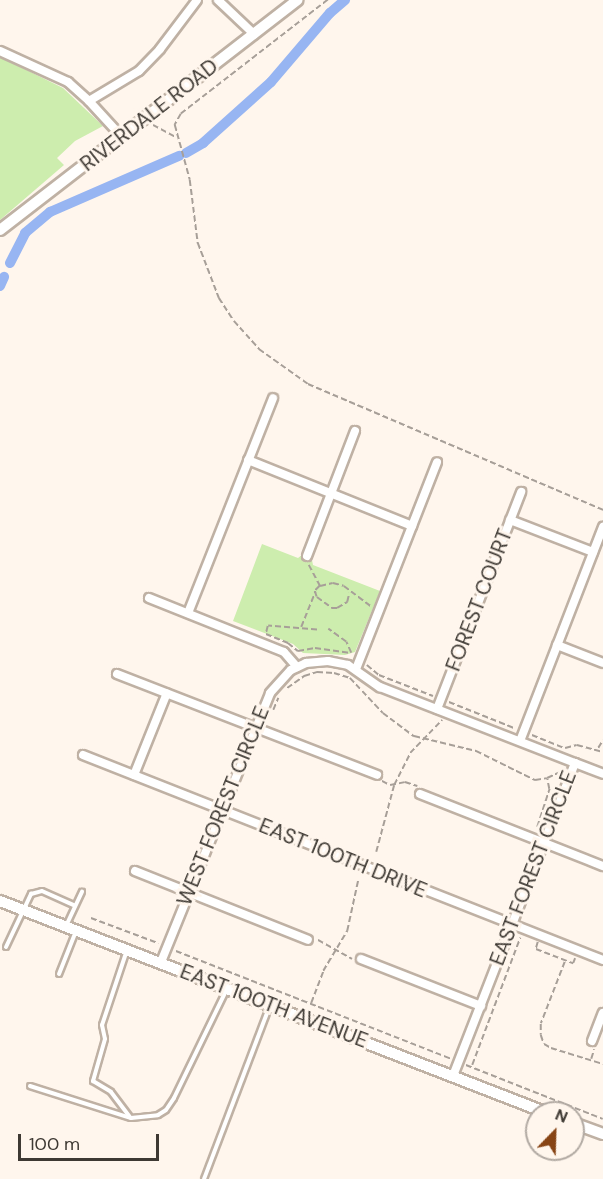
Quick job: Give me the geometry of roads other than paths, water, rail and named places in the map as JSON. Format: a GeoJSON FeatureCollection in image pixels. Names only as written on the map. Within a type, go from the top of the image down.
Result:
{"type":"FeatureCollection","features":[{"type":"Feature","properties":{"kind":"street"},"geometry":{"type":"LineString","coordinates":[[89,101],[139,71],[160,49],[197,0]]}},
{"type":"Feature","properties":{"kind":"street"},"geometry":{"type":"LineString","coordinates":[[218,0],[254,34]]}},
{"type":"Feature","properties":{"kind":"street","name":"RIVERDALE ROAD"},"geometry":{"type":"LineString","coordinates":[[0,230],[298,0]]}},
{"type":"Feature","properties":{"kind":"street"},"geometry":{"type":"LineString","coordinates":[[0,51],[68,82],[122,136]]}},
{"type":"Feature","properties":{"kind":"street"},"geometry":{"type":"LineString","coordinates":[[188,613],[273,398]]}},
{"type":"Feature","properties":{"kind":"street"},"geometry":{"type":"LineString","coordinates":[[307,556],[355,431]]}},
{"type":"Feature","properties":{"kind":"street"},"geometry":{"type":"LineString","coordinates":[[248,460],[412,526]]}},
{"type":"Feature","properties":{"kind":"street"},"geometry":{"type":"LineString","coordinates":[[356,669],[437,462]]}},
{"type":"Feature","properties":{"kind":"street","name":"FOREST COURT"},"geometry":{"type":"LineString","coordinates":[[437,709],[522,492]]}},
{"type":"Feature","properties":{"kind":"street"},"geometry":{"type":"LineString","coordinates":[[510,520],[593,552]]}},
{"type":"Feature","properties":{"kind":"street"},"geometry":{"type":"LineString","coordinates":[[520,741],[603,527]]}},
{"type":"Feature","properties":{"kind":"street"},"geometry":{"type":"LineString","coordinates":[[149,598],[284,652],[297,667],[328,661],[356,669],[380,687],[437,709]]}},
{"type":"Feature","properties":{"kind":"street"},"geometry":{"type":"LineString","coordinates":[[557,645],[603,663]]}},
{"type":"Feature","properties":{"kind":"street","name":"WEST FOREST CIRCLE"},"geometry":{"type":"LineString","coordinates":[[161,962],[221,809],[270,693],[285,675],[297,667]]}},
{"type":"Feature","properties":{"kind":"street"},"geometry":{"type":"LineString","coordinates":[[117,674],[378,776]]}},
{"type":"Feature","properties":{"kind":"street"},"geometry":{"type":"LineString","coordinates":[[134,776],[167,693]]}},
{"type":"Feature","properties":{"kind":"street","name":"EAST FOREST CIRCLE"},"geometry":{"type":"LineString","coordinates":[[437,709],[575,763],[453,1076]]}},
{"type":"Feature","properties":{"kind":"street","name":"EAST 100TH DRIVE"},"geometry":{"type":"LineString","coordinates":[[83,755],[603,960]]}},
{"type":"Feature","properties":{"kind":"street"},"geometry":{"type":"LineString","coordinates":[[575,763],[603,774]]}},
{"type":"Feature","properties":{"kind":"street"},"geometry":{"type":"LineString","coordinates":[[420,794],[603,866]]}},
{"type":"Feature","properties":{"kind":"street"},"geometry":{"type":"LineString","coordinates":[[135,871],[308,940]]}},
{"type":"Feature","properties":{"kind":"street","name":"EAST 100TH AVENUE"},"geometry":{"type":"LineString","coordinates":[[0,901],[271,1004],[525,1104]]}},
{"type":"Feature","properties":{"kind":"street"},"geometry":{"type":"LineString","coordinates":[[361,960],[480,1006]]}},
{"type":"Feature","properties":{"kind":"street"},"geometry":{"type":"LineString","coordinates":[[592,1041],[603,1013]]}},
{"type":"Feature","properties":{"kind":"street"},"geometry":{"type":"LineString","coordinates":[[585,1127],[603,1134]]}},
{"type":"Feature","properties":{"kind":"lane"},"geometry":{"type":"LineString","coordinates":[[6,947],[31,894],[42,891],[75,906]]}},
{"type":"Feature","properties":{"kind":"lane"},"geometry":{"type":"LineString","coordinates":[[59,974],[75,906],[82,892]]}},
{"type":"Feature","properties":{"kind":"lane"},"geometry":{"type":"LineString","coordinates":[[128,950],[102,1025],[105,1039],[93,1081],[111,1092],[131,1118]]}},
{"type":"Feature","properties":{"kind":"lane"},"geometry":{"type":"LineString","coordinates":[[30,1086],[131,1118],[158,1115],[166,1110],[228,988]]}},
{"type":"Feature","properties":{"kind":"lane"},"geometry":{"type":"LineString","coordinates":[[204,1179],[271,1004]]}},
{"type":"Feature","properties":{"kind":"waterway"},"geometry":{"type":"LineString","coordinates":[[186,153],[203,143],[271,82],[330,13],[345,0]]}},
{"type":"Feature","properties":{"kind":"waterway"},"geometry":{"type":"LineString","coordinates":[[10,263],[25,233],[50,212],[179,156]]}},
{"type":"Feature","properties":{"kind":"waterway"},"geometry":{"type":"LineString","coordinates":[[0,286],[4,277]]}}]}
